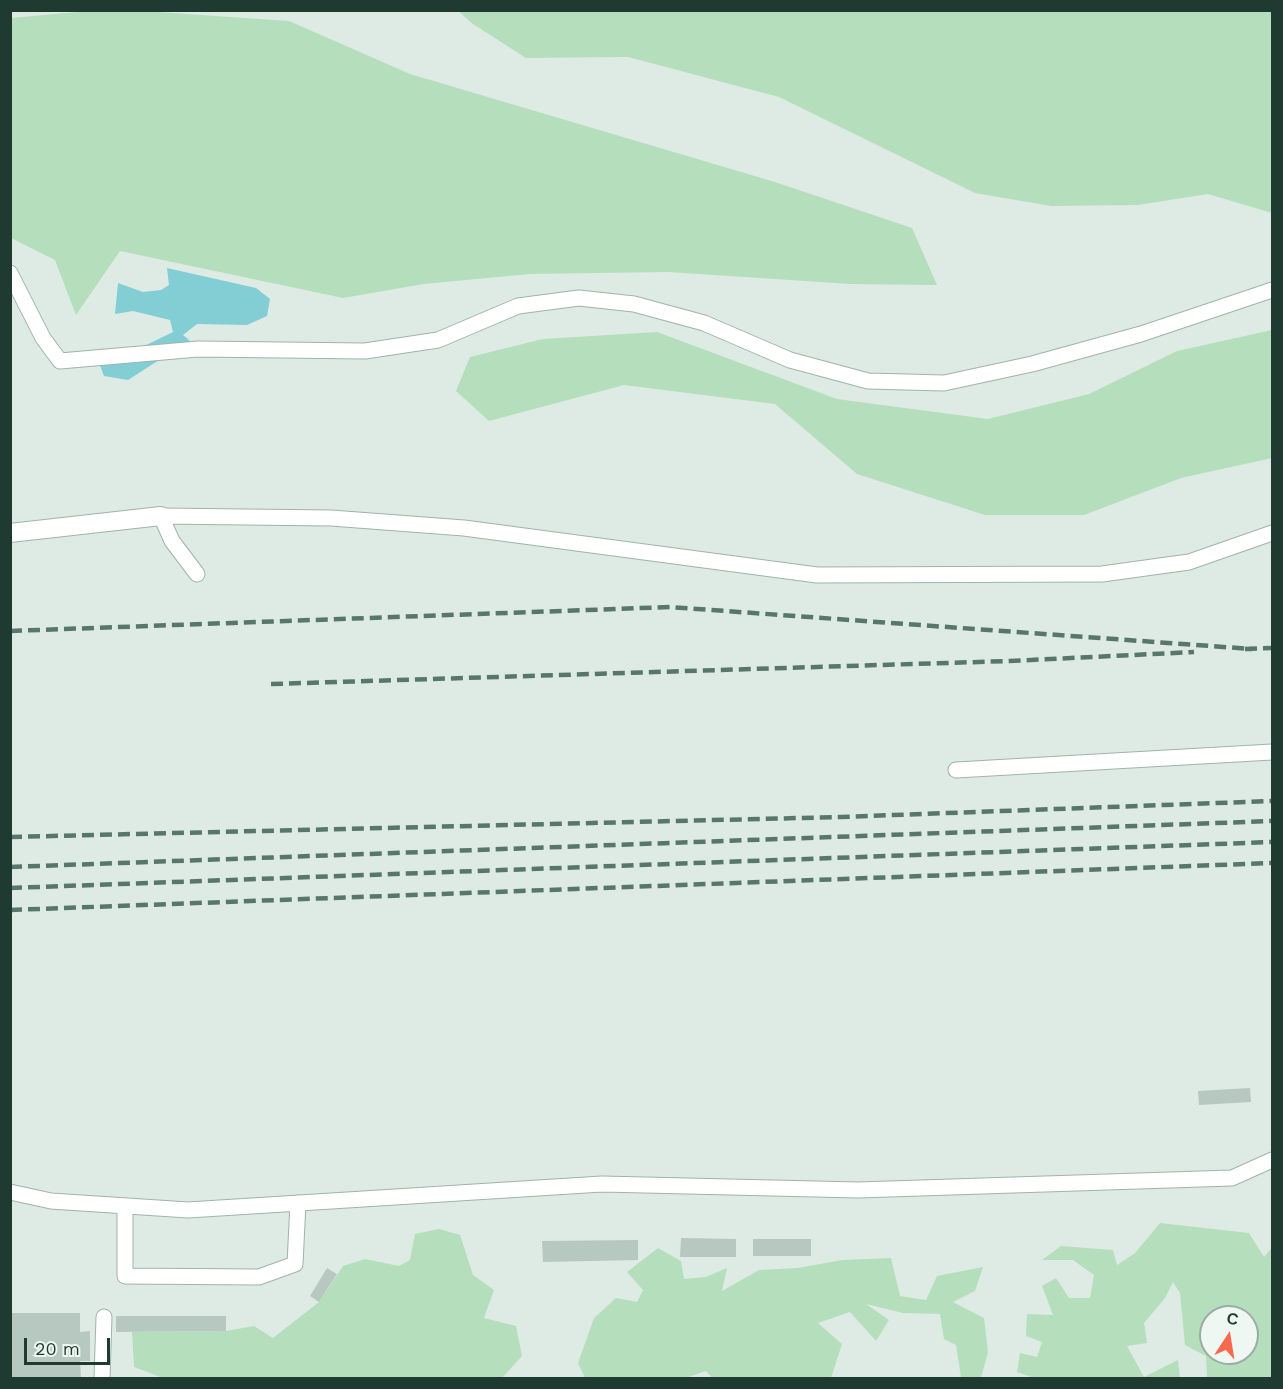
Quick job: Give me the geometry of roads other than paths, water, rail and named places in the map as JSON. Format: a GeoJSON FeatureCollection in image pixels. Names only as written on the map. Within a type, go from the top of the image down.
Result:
{"type":"FeatureCollection","features":[{"type":"Feature","properties":{"kind":"street"},"geometry":{"type":"LineString","coordinates":[[10,533],[161,516]]}},
{"type":"Feature","properties":{"kind":"lane"},"geometry":{"type":"LineString","coordinates":[[10,273],[43,338],[60,362],[198,349],[365,351],[438,340],[518,306],[579,298],[634,304],[704,323],[790,360],[868,381],[944,383],[1032,364],[1141,334],[1272,290]]}},
{"type":"Feature","properties":{"kind":"lane"},"geometry":{"type":"LineString","coordinates":[[197,574],[172,540],[161,516],[331,518],[464,528],[817,575],[1102,574],[1190,562],[1272,533]]}},
{"type":"Feature","properties":{"kind":"lane"},"geometry":{"type":"LineString","coordinates":[[956,770],[1272,752]]}},
{"type":"Feature","properties":{"kind":"lane"},"geometry":{"type":"LineString","coordinates":[[10,1192],[51,1201],[188,1210],[602,1184],[858,1190],[1232,1178],[1272,1160]]}},
{"type":"Feature","properties":{"kind":"lane"},"geometry":{"type":"LineString","coordinates":[[125,1206],[125,1276],[259,1277],[295,1264],[298,1203]]}},
{"type":"Feature","properties":{"kind":"lane"},"geometry":{"type":"LineString","coordinates":[[102,1378],[104,1317]]}},
{"type":"Feature","properties":{"kind":"water"},"geometry":{"type":"Polygon","coordinates":[[[167,268],[256,288],[270,299],[267,316],[247,325],[197,324],[183,335],[195,345],[167,355],[128,380],[104,376],[99,363],[114,359],[124,347],[138,349],[173,332],[170,320],[133,311],[115,314],[118,283],[143,292],[161,290],[169,285],[167,268]]]}},
{"type":"Feature","properties":{"kind":"railway"},"geometry":{"type":"LineString","coordinates":[[10,631],[670,607],[1252,649]]}},
{"type":"Feature","properties":{"kind":"railway"},"geometry":{"type":"LineString","coordinates":[[1245,649],[1272,648]]}},
{"type":"Feature","properties":{"kind":"railway"},"geometry":{"type":"LineString","coordinates":[[271,684],[1009,661],[1194,652]]}},
{"type":"Feature","properties":{"kind":"railway"},"geometry":{"type":"LineString","coordinates":[[10,837],[841,817],[1272,801]]}},
{"type":"Feature","properties":{"kind":"railway"},"geometry":{"type":"LineString","coordinates":[[10,867],[1272,821]]}},
{"type":"Feature","properties":{"kind":"railway"},"geometry":{"type":"LineString","coordinates":[[10,888],[1272,842]]}},
{"type":"Feature","properties":{"kind":"railway"},"geometry":{"type":"LineString","coordinates":[[10,910],[1272,863]]}}]}
